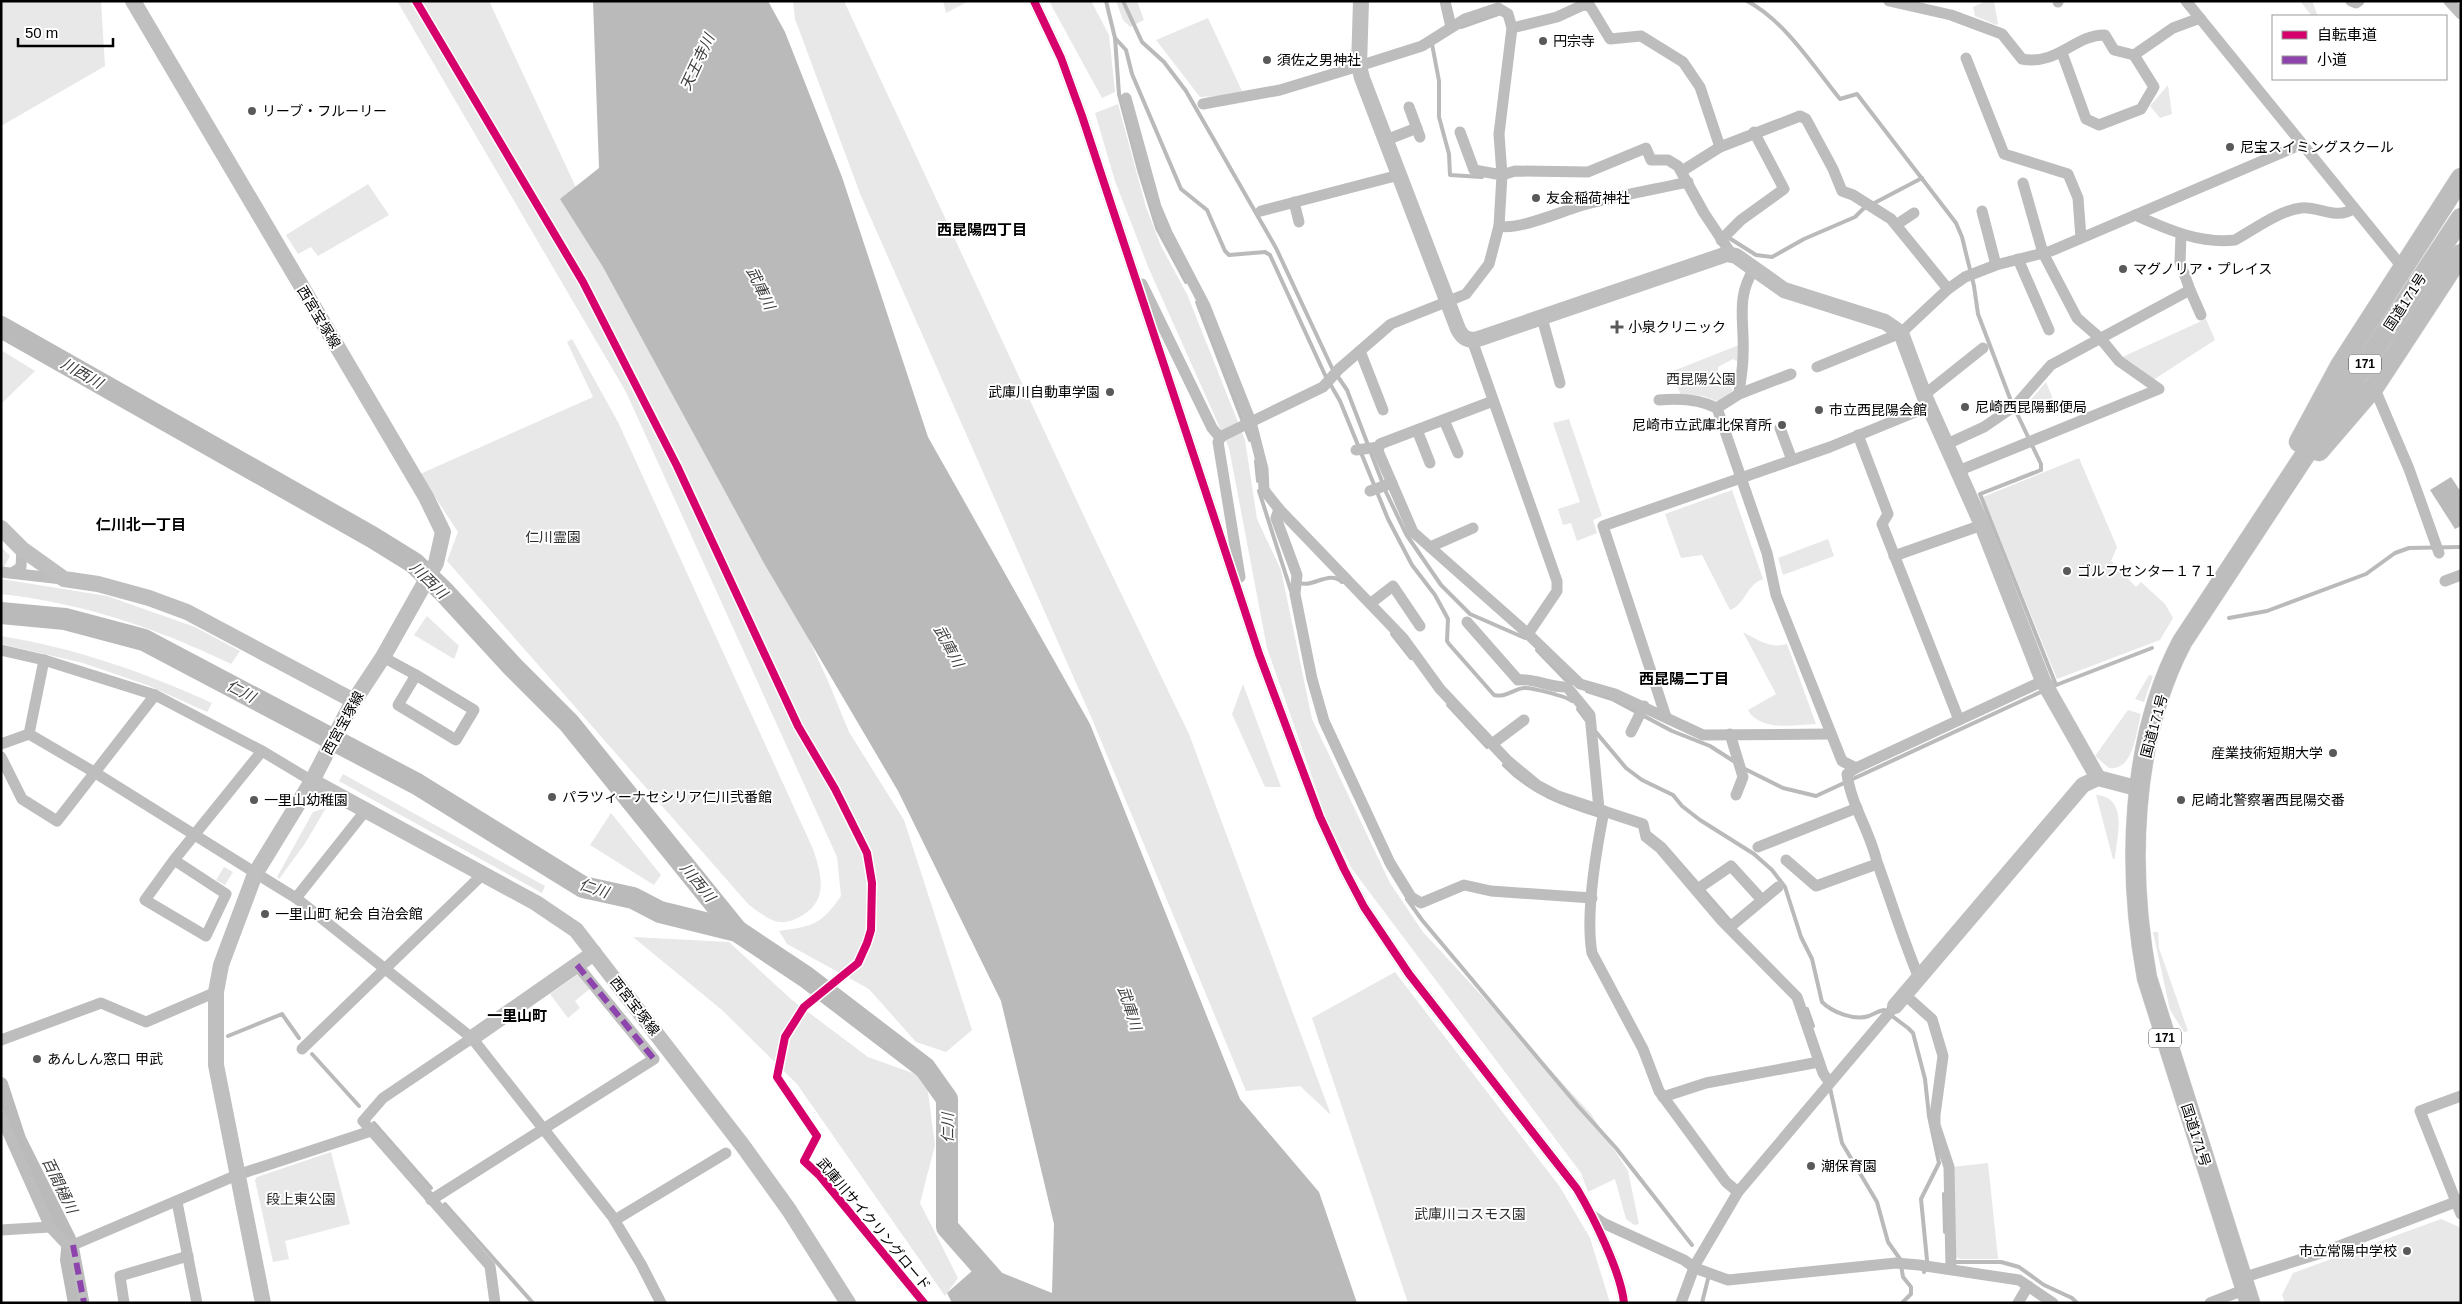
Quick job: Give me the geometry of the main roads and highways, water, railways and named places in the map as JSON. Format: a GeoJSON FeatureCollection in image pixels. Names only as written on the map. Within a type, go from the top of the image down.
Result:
{"type":"FeatureCollection","features":[{"type":"Feature","properties":{"kind":"highway"},"geometry":{"type":"LineString","coordinates":[[2269,509],[2294,452],[2340,366],[2461,178]]}},
{"type":"Feature","properties":{"kind":"highway","name":"国道171号"},"geometry":{"type":"LineString","coordinates":[[2246,1290],[2168,1047],[2148,978],[2140,938],[2135,880],[2140,789],[2153,720],[2179,648],[2461,218]]}},
{"type":"Feature","properties":{"kind":"highway"},"geometry":{"type":"LineString","coordinates":[[2269,509],[2374,387],[2461,254]]}},
{"type":"Feature","properties":{"kind":"water"},"geometry":{"type":"Polygon","coordinates":[[[593,1],[768,1],[785,32],[842,177],[928,437],[1090,724],[1240,1099],[1319,1192],[1357,1303],[952,1303],[947,1293],[980,1264],[1052,1293],[1054,1224],[1001,1001],[898,791],[765,565],[603,267],[560,199],[599,168],[593,1]]]}},
{"type":"Feature","properties":{"kind":"water"},"geometry":{"type":"Polygon","coordinates":[[[2451,477],[2461,492],[2461,526],[2455,529],[2430,490],[2451,477]]]}},
{"type":"Feature","properties":{"kind":"waterway"},"geometry":{"type":"LineString","coordinates":[[1106,1],[1115,38],[1119,94],[1139,170],[1157,228],[1186,282]]}},
{"type":"Feature","properties":{"kind":"waterway"},"geometry":{"type":"LineString","coordinates":[[1123,1],[1142,42],[1164,62],[1186,91],[1276,248],[1332,368],[1347,390],[1386,492],[1406,534],[1441,585],[1470,614],[1525,638]]}},
{"type":"Feature","properties":{"kind":"waterway"},"geometry":{"type":"LineString","coordinates":[[1747,1],[1761,9],[1786,32],[1840,99],[1857,94],[1956,223],[1962,237],[1974,286],[1978,314],[2011,401],[2041,464],[2041,470],[1980,494],[2056,685]]}},
{"type":"Feature","properties":{"kind":"waterway"},"geometry":{"type":"LineString","coordinates":[[1461,27],[1501,13]]}},
{"type":"Feature","properties":{"kind":"waterway"},"geometry":{"type":"LineString","coordinates":[[1115,38],[1126,50],[1132,74],[1181,189],[1207,210],[1225,251],[1229,255],[1265,252],[1270,255],[1325,375],[1340,401],[1388,519],[1412,565],[1435,595],[1448,619],[1447,641],[1449,644],[1494,695],[1498,696],[1528,688],[1557,695],[1572,701]]}},
{"type":"Feature","properties":{"kind":"waterway"},"geometry":{"type":"LineString","coordinates":[[1432,44],[1439,81],[1439,117],[1449,154],[1450,175],[1482,177]]}},
{"type":"Feature","properties":{"kind":"waterway"},"geometry":{"type":"LineString","coordinates":[[1726,236],[1756,255],[1772,257],[1804,239],[1855,217],[1863,209],[1922,178]]}},
{"type":"Feature","properties":{"kind":"waterway"},"geometry":{"type":"LineString","coordinates":[[1197,302],[1250,440]]}},
{"type":"Feature","properties":{"kind":"waterway","name":"川西川"},"geometry":{"type":"LineString","coordinates":[[1,327],[372,537],[414,563],[569,723],[737,931]]}},
{"type":"Feature","properties":{"kind":"waterway"},"geometry":{"type":"LineString","coordinates":[[1256,461],[1258,481]]}},
{"type":"Feature","properties":{"kind":"waterway"},"geometry":{"type":"LineString","coordinates":[[1259,491],[1291,591]]}},
{"type":"Feature","properties":{"kind":"waterway"},"geometry":{"type":"LineString","coordinates":[[2229,618],[2267,611],[2366,574],[2395,553],[2409,548],[2461,547]]}},
{"type":"Feature","properties":{"kind":"waterway"},"geometry":{"type":"LineString","coordinates":[[1297,582],[1308,584],[1326,578],[1337,579],[1342,582]]}},
{"type":"Feature","properties":{"kind":"waterway","name":"仁川"},"geometry":{"type":"LineString","coordinates":[[1,613],[65,619],[144,640],[417,784],[583,887],[633,898],[660,912],[737,931],[806,977],[925,1068],[947,1099],[947,1227],[1007,1295],[1026,1303]]}},
{"type":"Feature","properties":{"kind":"waterway"},"geometry":{"type":"LineString","coordinates":[[1392,634],[1411,658]]}},
{"type":"Feature","properties":{"kind":"waterway"},"geometry":{"type":"LineString","coordinates":[[2051,687],[2152,648]]}},
{"type":"Feature","properties":{"kind":"waterway"},"geometry":{"type":"LineString","coordinates":[[1537,650],[1565,679],[1572,683]]}},
{"type":"Feature","properties":{"kind":"waterway"},"geometry":{"type":"LineString","coordinates":[[1743,768],[1783,788],[1816,796],[2045,690]]}},
{"type":"Feature","properties":{"kind":"waterway"},"geometry":{"type":"LineString","coordinates":[[1587,691],[1612,699],[1672,731],[1710,746],[1735,762]]}},
{"type":"Feature","properties":{"kind":"waterway"},"geometry":{"type":"LineString","coordinates":[[1448,705],[1487,747]]}},
{"type":"Feature","properties":{"kind":"waterway"},"geometry":{"type":"LineString","coordinates":[[1578,709],[1587,721]]}},
{"type":"Feature","properties":{"kind":"waterway"},"geometry":{"type":"LineString","coordinates":[[1595,731],[1626,768],[1642,780],[1673,795],[1682,806],[1700,820],[1754,854],[1772,870],[1785,887],[1801,937],[1812,959],[1822,1002],[1837,1012],[1857,1017],[1869,1016],[1884,1010],[1913,1033],[1925,1079],[1929,1116],[1939,1163],[1921,1199],[1927,1260],[1924,1272]]}},
{"type":"Feature","properties":{"kind":"waterway"},"geometry":{"type":"LineString","coordinates":[[1504,765],[1514,775],[1537,791],[1600,816]]}},
{"type":"Feature","properties":{"kind":"waterway"},"geometry":{"type":"LineString","coordinates":[[1649,833],[1664,845],[1732,923]]}},
{"type":"Feature","properties":{"kind":"waterway"},"geometry":{"type":"LineString","coordinates":[[1407,899],[1422,920],[1578,1106],[1616,1148],[1692,1245]]}},
{"type":"Feature","properties":{"kind":"waterway"},"geometry":{"type":"LineString","coordinates":[[1807,1009],[1813,1026]]}},
{"type":"Feature","properties":{"kind":"waterway"},"geometry":{"type":"LineString","coordinates":[[228,1036],[282,1014],[299,1038]]}},
{"type":"Feature","properties":{"kind":"waterway"},"geometry":{"type":"LineString","coordinates":[[312,1054],[359,1106]]}},
{"type":"Feature","properties":{"kind":"waterway","name":"百間樋川"},"geometry":{"type":"LineString","coordinates":[[1,1084],[19,1139],[69,1239],[67,1260],[75,1303]]}},
{"type":"Feature","properties":{"kind":"waterway"},"geometry":{"type":"LineString","coordinates":[[1830,1088],[1842,1143],[1877,1202],[1888,1242],[1900,1259],[1903,1277],[1911,1287],[1911,1294],[1902,1303]]}},
{"type":"Feature","properties":{"kind":"waterway"},"geometry":{"type":"LineString","coordinates":[[374,1123],[431,1188]]}},
{"type":"Feature","properties":{"kind":"waterway"},"geometry":{"type":"LineString","coordinates":[[1944,1194],[1945,1232]]}},
{"type":"Feature","properties":{"kind":"waterway"},"geometry":{"type":"LineString","coordinates":[[445,1204],[533,1303]]}},
{"type":"Feature","properties":{"kind":"waterway"},"geometry":{"type":"LineString","coordinates":[[1953,1262],[2001,1262],[2019,1267],[2044,1285],[2072,1298],[2077,1303]]}},
{"type":"Feature","properties":{"kind":"waterway"},"geometry":{"type":"LineString","coordinates":[[1702,1303],[1708,1279]]}},
{"type":"Feature","properties":{"kind":"place","name":"円宗寺"},"geometry":{"type":"Point","coordinates":[1543,41]}},
{"type":"Feature","properties":{"kind":"place","name":"須佐之男神社"},"geometry":{"type":"Point","coordinates":[1267,60]}},
{"type":"Feature","properties":{"kind":"place","name":"リーブ・フルーリー"},"geometry":{"type":"Point","coordinates":[252,111]}},
{"type":"Feature","properties":{"kind":"place","name":"尼宝スイミングスクール"},"geometry":{"type":"Point","coordinates":[2230,147]}},
{"type":"Feature","properties":{"kind":"place","name":"友金稲荷神社"},"geometry":{"type":"Point","coordinates":[1536,198]}},
{"type":"Feature","properties":{"kind":"place","name":"マグノリア・プレイス"},"geometry":{"type":"Point","coordinates":[2123,269]}},
{"type":"Feature","properties":{"kind":"place","name":"小泉クリニック"},"geometry":{"type":"Point","coordinates":[1617,327]}},
{"type":"Feature","properties":{"kind":"place","name":"武庫川自動車学園"},"geometry":{"type":"Point","coordinates":[1110,392]}},
{"type":"Feature","properties":{"kind":"place","name":"尼崎西昆陽郵便局"},"geometry":{"type":"Point","coordinates":[1965,407]}},
{"type":"Feature","properties":{"kind":"place","name":"市立西昆陽会館"},"geometry":{"type":"Point","coordinates":[1819,410]}},
{"type":"Feature","properties":{"kind":"place","name":"尼崎市立武庫北保育所"},"geometry":{"type":"Point","coordinates":[1782,425]}},
{"type":"Feature","properties":{"kind":"place","name":"ゴルフセンター１７１"},"geometry":{"type":"Point","coordinates":[2067,571]}},
{"type":"Feature","properties":{"kind":"place","name":"産業技術短期大学"},"geometry":{"type":"Point","coordinates":[2333,753]}},
{"type":"Feature","properties":{"kind":"place","name":"パラツィーナセシリア仁川弐番館"},"geometry":{"type":"Point","coordinates":[552,797]}},
{"type":"Feature","properties":{"kind":"place","name":"一里山幼稚園"},"geometry":{"type":"Point","coordinates":[254,800]}},
{"type":"Feature","properties":{"kind":"place","name":"尼崎北警察署西昆陽交番"},"geometry":{"type":"Point","coordinates":[2181,800]}},
{"type":"Feature","properties":{"kind":"place","name":"一里山町 紀会 自治会館"},"geometry":{"type":"Point","coordinates":[265,914]}},
{"type":"Feature","properties":{"kind":"place","name":"あんしん窓口 甲武"},"geometry":{"type":"Point","coordinates":[37,1059]}},
{"type":"Feature","properties":{"kind":"place","name":"潮保育園"},"geometry":{"type":"Point","coordinates":[1811,1166]}},
{"type":"Feature","properties":{"kind":"place","name":"市立常陽中学校"},"geometry":{"type":"Point","coordinates":[2407,1251]}},
{"type":"Feature","properties":{"kind":"district","name":"西昆陽四丁目"},"geometry":{"type":"Point","coordinates":[982,229]}},
{"type":"Feature","properties":{"kind":"district","name":"仁川北一丁目"},"geometry":{"type":"Point","coordinates":[141,524]}},
{"type":"Feature","properties":{"kind":"district","name":"西昆陽二丁目"},"geometry":{"type":"Point","coordinates":[1684,678]}},
{"type":"Feature","properties":{"kind":"district","name":"一里山町"},"geometry":{"type":"Point","coordinates":[517,1015]}},
{"type":"Feature","properties":{"kind":"water label","name":"天王寺川"},"geometry":{"type":"Point","coordinates":[697,62]}},
{"type":"Feature","properties":{"kind":"water label","name":"武庫川"},"geometry":{"type":"Point","coordinates":[761,288]}},
{"type":"Feature","properties":{"kind":"water label","name":"武庫川"},"geometry":{"type":"Point","coordinates":[949,646]}},
{"type":"Feature","properties":{"kind":"water label","name":"武庫川"},"geometry":{"type":"Point","coordinates":[1130,1008]}},
{"type":"Feature","properties":{"kind":"park label","name":"西昆陽公園"},"geometry":{"type":"Point","coordinates":[1701,379]}},
{"type":"Feature","properties":{"kind":"park label","name":"仁川霊園"},"geometry":{"type":"Point","coordinates":[553,537]}},
{"type":"Feature","properties":{"kind":"park label","name":"段上東公園"},"geometry":{"type":"Point","coordinates":[301,1199]}},
{"type":"Feature","properties":{"kind":"park label","name":"武庫川コスモス園"},"geometry":{"type":"Point","coordinates":[1470,1214]}}]}
